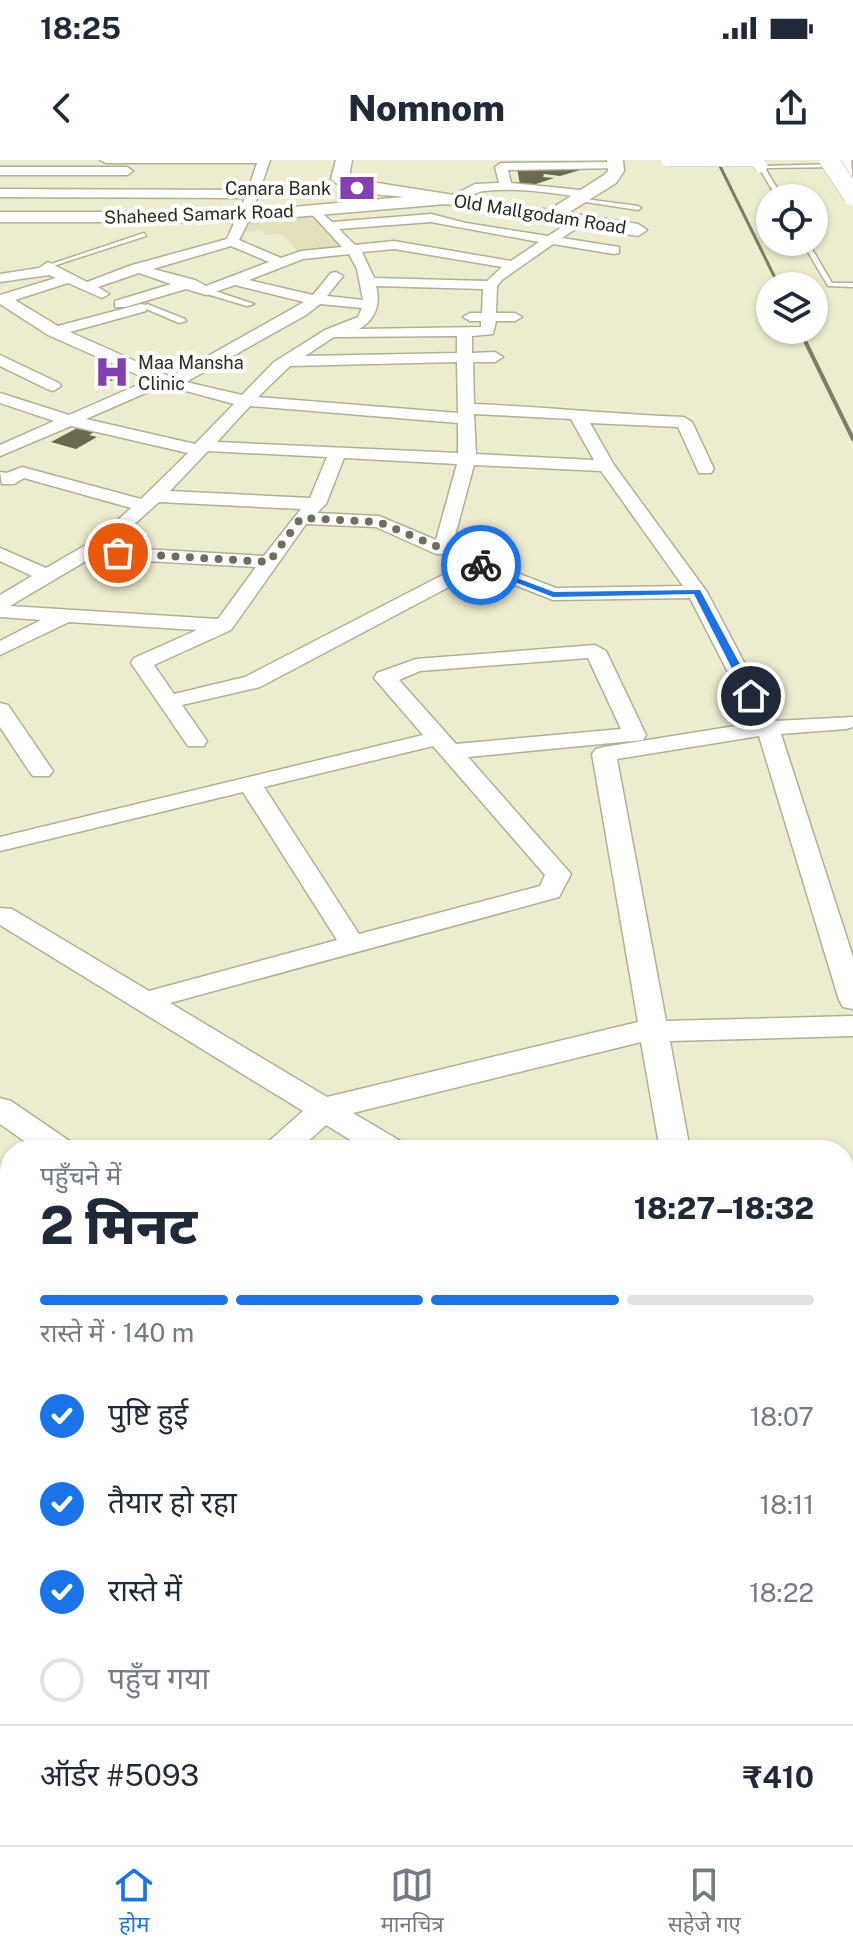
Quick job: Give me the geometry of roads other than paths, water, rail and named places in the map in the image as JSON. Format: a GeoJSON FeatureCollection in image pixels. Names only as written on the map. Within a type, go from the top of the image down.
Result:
{"type":"FeatureCollection","features":[{"type":"Feature","properties":{"kind":"street"},"geometry":{"type":"LineString","coordinates":[[344,160],[340,179],[344,182],[446,199],[479,187],[532,187],[582,196]]}},
{"type":"Feature","properties":{"kind":"street"},"geometry":{"type":"LineString","coordinates":[[668,160],[755,160],[761,166]]}},
{"type":"Feature","properties":{"kind":"street"},"geometry":{"type":"LineString","coordinates":[[532,187],[615,163],[610,179],[550,217]]}},
{"type":"Feature","properties":{"kind":"street"},"geometry":{"type":"LineString","coordinates":[[0,206],[70,212],[101,164]]}},
{"type":"Feature","properties":{"kind":"street"},"geometry":{"type":"LineString","coordinates":[[0,171],[101,164],[262,164],[232,242]]}},
{"type":"Feature","properties":{"kind":"street"},"geometry":{"type":"LineString","coordinates":[[845,165],[853,196]]}},
{"type":"Feature","properties":{"kind":"street"},"geometry":{"type":"LineString","coordinates":[[506,187],[501,167],[597,166]]}},
{"type":"Feature","properties":{"kind":"street"},"geometry":{"type":"LineString","coordinates":[[0,193],[81,194],[248,205]]}},
{"type":"Feature","properties":{"kind":"street","name":"Old Mallgodam Road"},"geometry":{"type":"LineString","coordinates":[[446,199],[638,230]]}},
{"type":"Feature","properties":{"kind":"street","name":"Shaheed Samark Road"},"geometry":{"type":"LineString","coordinates":[[0,217],[248,205],[314,210],[446,199]]}},
{"type":"Feature","properties":{"kind":"street"},"geometry":{"type":"LineString","coordinates":[[466,227],[499,208]]}},
{"type":"Feature","properties":{"kind":"street"},"geometry":{"type":"LineString","coordinates":[[0,603],[105,542],[150,501],[285,361],[328,335],[350,328],[368,311],[367,279],[358,256],[314,210]]}},
{"type":"Feature","properties":{"kind":"street"},"geometry":{"type":"LineString","coordinates":[[328,226],[431,218],[466,227],[614,250]]}},
{"type":"Feature","properties":{"kind":"street"},"geometry":{"type":"LineString","coordinates":[[328,335],[488,331],[491,285],[512,265],[578,221]]}},
{"type":"Feature","properties":{"kind":"street"},"geometry":{"type":"LineString","coordinates":[[87,286],[137,268],[232,242],[284,262],[336,276],[491,285]]}},
{"type":"Feature","properties":{"kind":"street"},"geometry":{"type":"LineString","coordinates":[[137,268],[206,291],[301,255],[394,245],[512,265]]}},
{"type":"Feature","properties":{"kind":"street"},"geometry":{"type":"LineString","coordinates":[[53,332],[237,269],[191,252]]}},
{"type":"Feature","properties":{"kind":"street"},"geometry":{"type":"LineString","coordinates":[[529,254],[557,258]]}},
{"type":"Feature","properties":{"kind":"street"},"geometry":{"type":"LineString","coordinates":[[0,278],[50,268],[125,308],[147,306]]}},
{"type":"Feature","properties":{"kind":"street"},"geometry":{"type":"LineString","coordinates":[[0,451],[168,380],[301,312],[336,276]]}},
{"type":"Feature","properties":{"kind":"street"},"geometry":{"type":"LineString","coordinates":[[2,299],[71,278]]}},
{"type":"Feature","properties":{"kind":"street"},"geometry":{"type":"LineString","coordinates":[[234,280],[277,293],[368,311],[515,317]]}},
{"type":"Feature","properties":{"kind":"street"},"geometry":{"type":"LineString","coordinates":[[2,299],[53,332],[168,380],[244,402],[411,417],[562,412],[578,417],[684,422],[705,469]]}},
{"type":"Feature","properties":{"kind":"street"},"geometry":{"type":"LineString","coordinates":[[443,550],[467,458],[464,331]]}},
{"type":"Feature","properties":{"kind":"street"},"geometry":{"type":"LineString","coordinates":[[285,361],[495,357]]}},
{"type":"Feature","properties":{"kind":"street"},"geometry":{"type":"LineString","coordinates":[[0,360],[50,384],[0,397]]}},
{"type":"Feature","properties":{"kind":"street"},"geometry":{"type":"LineString","coordinates":[[0,397],[71,421],[200,448],[606,466]]}},
{"type":"Feature","properties":{"kind":"street"},"geometry":{"type":"LineString","coordinates":[[578,417],[606,466],[697,592],[768,728],[853,1000]]}},
{"type":"Feature","properties":{"kind":"street"},"geometry":{"type":"LineString","coordinates":[[196,741],[142,663],[224,626],[301,518],[317,504],[338,452]]}},
{"type":"Feature","properties":{"kind":"street"},"geometry":{"type":"LineString","coordinates":[[0,477],[8,480],[22,472],[150,501],[317,504]]}},
{"type":"Feature","properties":{"kind":"street"},"geometry":{"type":"LineString","coordinates":[[301,518],[379,522],[553,594],[697,592]]}},
{"type":"Feature","properties":{"kind":"street"},"geometry":{"type":"LineString","coordinates":[[88,552],[269,562]]}},
{"type":"Feature","properties":{"kind":"street"},"geometry":{"type":"LineString","coordinates":[[0,554],[47,576]]}},
{"type":"Feature","properties":{"kind":"street"},"geometry":{"type":"LineString","coordinates":[[168,702],[252,682],[478,564]]}},
{"type":"Feature","properties":{"kind":"street"},"geometry":{"type":"LineString","coordinates":[[0,611],[224,626]]}},
{"type":"Feature","properties":{"kind":"street"},"geometry":{"type":"LineString","coordinates":[[0,649],[65,615]]}},
{"type":"Feature","properties":{"kind":"street"},"geometry":{"type":"LineString","coordinates":[[0,844],[250,784],[444,745],[635,735],[595,651],[416,665],[385,678],[444,745],[558,874],[550,891],[145,1001]]}},
{"type":"Feature","properties":{"kind":"street"},"geometry":{"type":"LineString","coordinates":[[0,710],[41,771]]}},
{"type":"Feature","properties":{"kind":"street"},"geometry":{"type":"LineString","coordinates":[[673,1140],[604,754],[768,728],[846,722]]}},
{"type":"Feature","properties":{"kind":"street"},"geometry":{"type":"LineString","coordinates":[[250,784],[353,945]]}},
{"type":"Feature","properties":{"kind":"street"},"geometry":{"type":"LineString","coordinates":[[0,917],[3,915],[375,1140]]}},
{"type":"Feature","properties":{"kind":"street"},"geometry":{"type":"LineString","coordinates":[[290,1140],[324,1109],[637,1032],[853,1026]]}},
{"type":"Feature","properties":{"kind":"street"},"geometry":{"type":"LineString","coordinates":[[0,1109],[45,1140]]}},
{"type":"Feature","properties":{"kind":"lane"},"geometry":{"type":"LineString","coordinates":[[761,166],[845,165]]}},
{"type":"Feature","properties":{"kind":"lane"},"geometry":{"type":"LineString","coordinates":[[761,166],[772,184]]}},
{"type":"Feature","properties":{"kind":"lane"},"geometry":{"type":"LineString","coordinates":[[582,196],[638,208]]}},
{"type":"Feature","properties":{"kind":"lane"},"geometry":{"type":"LineString","coordinates":[[50,268],[144,235]]}},
{"type":"Feature","properties":{"kind":"lane"},"geometry":{"type":"LineString","coordinates":[[813,256],[830,285],[853,285]]}},
{"type":"Feature","properties":{"kind":"lane"},"geometry":{"type":"LineString","coordinates":[[206,291],[250,304]]}},
{"type":"Feature","properties":{"kind":"lane"},"geometry":{"type":"LineString","coordinates":[[147,306],[182,321]]}},
{"type":"Feature","properties":{"kind":"railway"},"geometry":{"type":"LineString","coordinates":[[717,160],[772,272]]}},
{"type":"Feature","properties":{"kind":"railway"},"geometry":{"type":"LineString","coordinates":[[806,344],[853,439]]}},
{"type":"Feature","properties":{"kind":"place","name":"Canara Bank"},"geometry":{"type":"Point","coordinates":[357,188]}},
{"type":"Feature","properties":{"kind":"place","name":"Maa Mansha Clinic"},"geometry":{"type":"Point","coordinates":[112,372]}}]}
